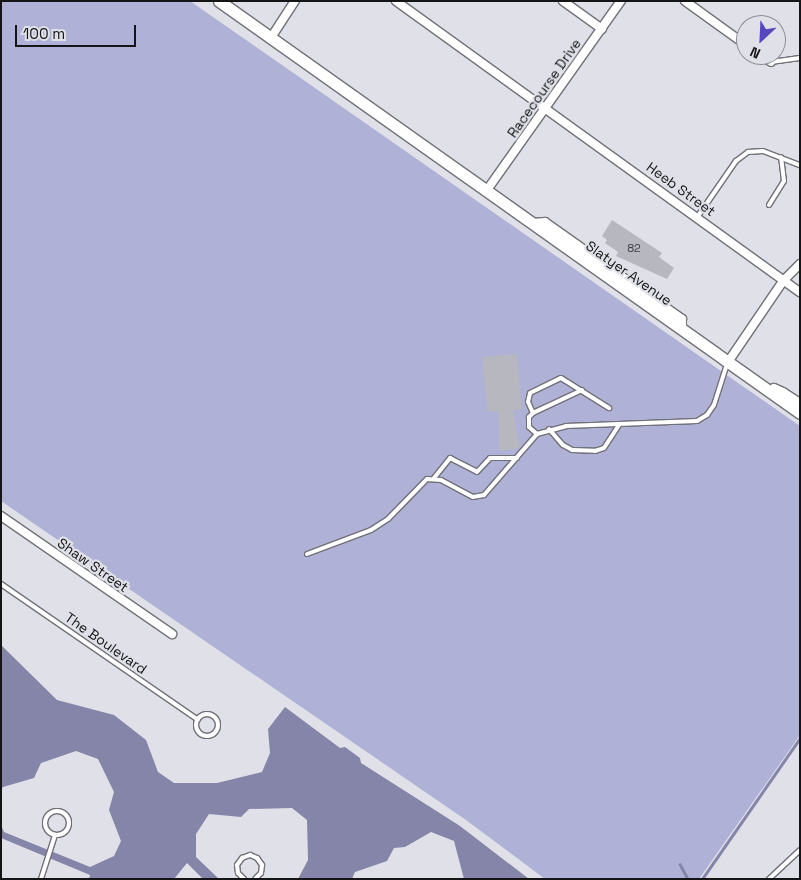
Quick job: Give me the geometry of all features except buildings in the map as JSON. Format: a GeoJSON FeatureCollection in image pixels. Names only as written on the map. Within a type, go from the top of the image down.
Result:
{"type":"FeatureCollection","features":[{"type":"Feature","properties":{"kind":"main road","name":"Slatyer Avenue"},"geometry":{"type":"LineString","coordinates":[[219,1],[800,413]]}},
{"type":"Feature","properties":{"kind":"street","name":"Slatyer Avenue"},"geometry":{"type":"LineString","coordinates":[[228,1],[436,148],[441,158]]}},
{"type":"Feature","properties":{"kind":"street"},"geometry":{"type":"LineString","coordinates":[[274,33],[295,1]]}},
{"type":"Feature","properties":{"kind":"street","name":"Heeb Street"},"geometry":{"type":"LineString","coordinates":[[396,1],[698,216],[800,292]]}},
{"type":"Feature","properties":{"kind":"street"},"geometry":{"type":"LineString","coordinates":[[562,1],[602,29]]}},
{"type":"Feature","properties":{"kind":"street","name":"Racecourse Drive"},"geometry":{"type":"LineString","coordinates":[[487,190],[621,1]]}},
{"type":"Feature","properties":{"kind":"street"},"geometry":{"type":"LineString","coordinates":[[684,1],[736,38]]}},
{"type":"Feature","properties":{"kind":"street"},"geometry":{"type":"LineString","coordinates":[[728,362],[784,281],[800,264]]}},
{"type":"Feature","properties":{"kind":"street"},"geometry":{"type":"LineString","coordinates":[[769,392],[774,388],[800,403]]}},
{"type":"Feature","properties":{"kind":"street","name":"Shaw Street"},"geometry":{"type":"LineString","coordinates":[[1,516],[172,634]]}},
{"type":"Feature","properties":{"kind":"lane"},"geometry":{"type":"LineString","coordinates":[[786,60],[800,58]]}},
{"type":"Feature","properties":{"kind":"lane"},"geometry":{"type":"LineString","coordinates":[[698,216],[742,156],[755,151],[781,157],[800,165]]}},
{"type":"Feature","properties":{"kind":"lane"},"geometry":{"type":"LineString","coordinates":[[769,205],[784,181],[781,157]]}},
{"type":"Feature","properties":{"kind":"lane"},"geometry":{"type":"LineString","coordinates":[[434,478],[462,494],[473,497],[484,495],[536,434],[549,429],[566,426],[697,421],[707,415],[714,405],[728,362]]}},
{"type":"Feature","properties":{"kind":"lane"},"geometry":{"type":"LineString","coordinates":[[533,413],[528,402],[530,393],[561,378],[609,408]]}},
{"type":"Feature","properties":{"kind":"lane"},"geometry":{"type":"LineString","coordinates":[[536,434],[528,422],[533,413],[582,390]]}},
{"type":"Feature","properties":{"kind":"lane"},"geometry":{"type":"LineString","coordinates":[[549,429],[563,445],[572,450],[595,451],[604,448],[619,425]]}},
{"type":"Feature","properties":{"kind":"lane"},"geometry":{"type":"LineString","coordinates":[[307,554],[371,530],[388,519],[421,483],[434,478],[450,458],[477,472],[490,458],[517,458]]}},
{"type":"Feature","properties":{"kind":"lane","name":"The Boulevard"},"geometry":{"type":"LineString","coordinates":[[1,584],[198,720]]}},
{"type":"Feature","properties":{"kind":"lane","name":"The Boulevard"},"geometry":{"type":"LineString","coordinates":[[202,715],[213,716],[218,723],[216,731],[209,736],[203,736],[197,730],[198,720],[202,715]]}},
{"type":"Feature","properties":{"kind":"lane"},"geometry":{"type":"LineString","coordinates":[[59,812],[67,817],[69,825],[65,832],[55,835],[48,831],[45,823],[51,813],[59,812]]}},
{"type":"Feature","properties":{"kind":"lane"},"geometry":{"type":"LineString","coordinates":[[41,879],[49,863],[55,835]]}},
{"type":"Feature","properties":{"kind":"lane"},"geometry":{"type":"LineString","coordinates":[[769,879],[800,850]]}},
{"type":"Feature","properties":{"kind":"lane"},"geometry":{"type":"LineString","coordinates":[[241,878],[237,869],[239,861],[245,856],[254,856],[260,861],[262,869],[255,879]]}},
{"type":"Feature","properties":{"kind":"shaded area"},"geometry":{"type":"Polygon","coordinates":[[[1,1],[190,1],[800,426],[800,735],[699,879],[545,879],[466,820],[1,501],[1,1]]]}},
{"type":"Feature","properties":{"kind":"shaded area"},"geometry":{"type":"Polygon","coordinates":[[[1,645],[57,700],[114,715],[146,740],[158,772],[174,783],[217,783],[262,772],[270,753],[268,729],[285,707],[340,748],[345,747],[360,758],[361,763],[460,826],[529,879],[464,879],[454,841],[431,832],[405,847],[394,848],[387,861],[355,872],[352,879],[298,879],[308,860],[307,820],[292,808],[249,809],[241,817],[209,814],[196,834],[196,857],[219,879],[203,879],[187,863],[174,879],[89,879],[90,875],[1,838],[1,825],[4,832],[90,867],[114,856],[121,841],[109,810],[114,792],[98,759],[76,751],[41,763],[34,778],[3,787],[1,790],[1,645]]]}},
{"type":"Feature","properties":{"kind":"waterway"},"geometry":{"type":"LineString","coordinates":[[702,879],[800,738]]}},
{"type":"Feature","properties":{"kind":"waterway"},"geometry":{"type":"LineString","coordinates":[[680,864],[688,879]]}}]}
